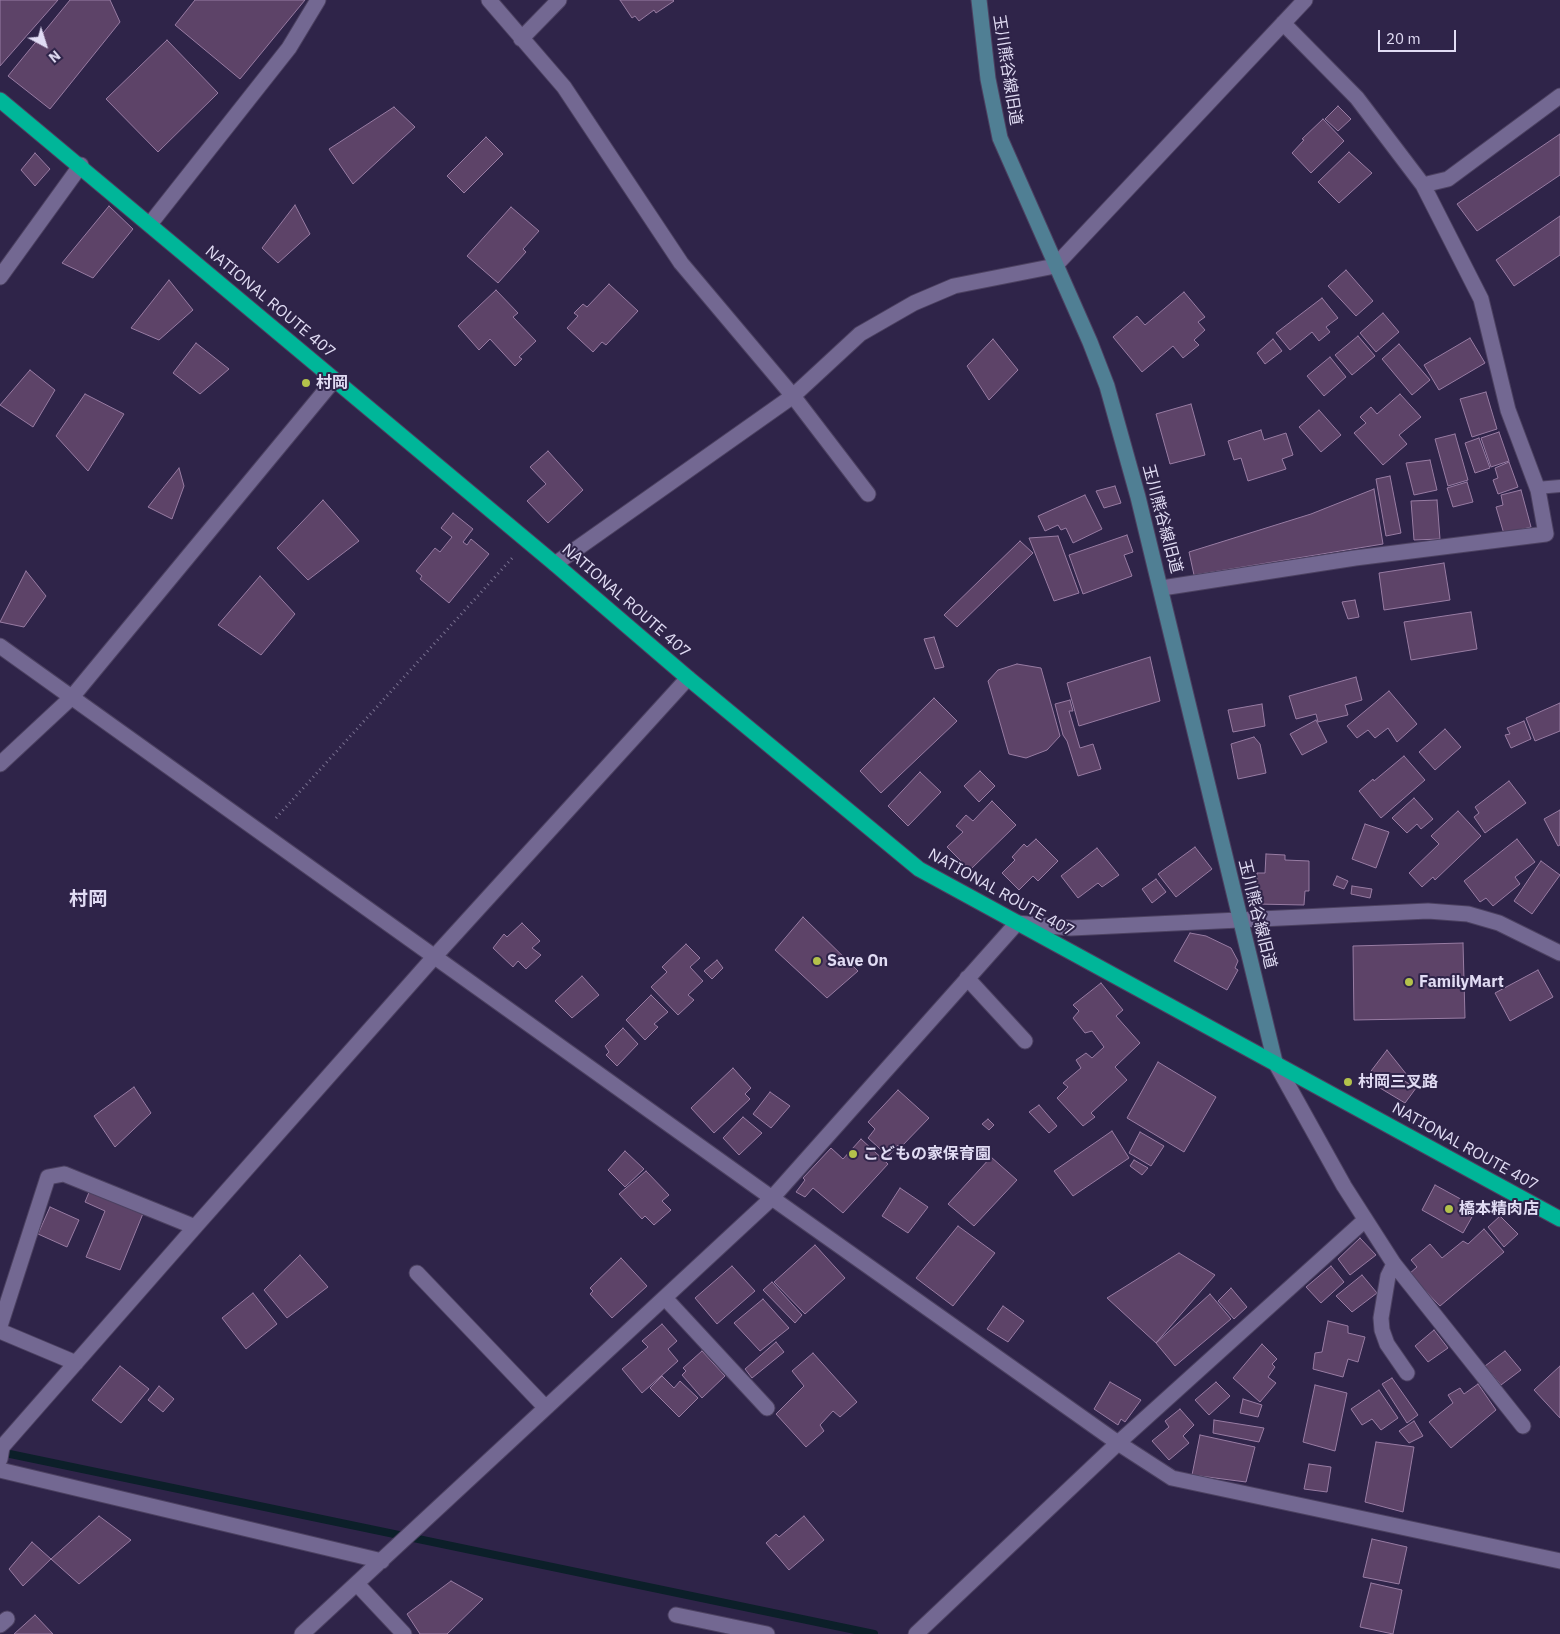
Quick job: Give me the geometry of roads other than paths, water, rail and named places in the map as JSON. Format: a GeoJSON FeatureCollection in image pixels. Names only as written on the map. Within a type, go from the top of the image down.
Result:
{"type":"FeatureCollection","features":[{"type":"Feature","properties":{"kind":"highway","name":"NATIONAL ROUTE 407"},"geometry":{"type":"LineString","coordinates":[[0,100],[81,165],[688,678],[919,869],[1560,1219]]}},
{"type":"Feature","properties":{"kind":"street"},"geometry":{"type":"LineString","coordinates":[[150,224],[289,48],[318,0]]}},
{"type":"Feature","properties":{"kind":"street"},"geometry":{"type":"LineString","coordinates":[[488,0],[564,87],[681,263],[793,396],[868,494]]}},
{"type":"Feature","properties":{"kind":"street"},"geometry":{"type":"LineString","coordinates":[[521,39],[560,0]]}},
{"type":"Feature","properties":{"kind":"street","name":"玉川熊谷線旧道"},"geometry":{"type":"LineString","coordinates":[[979,0],[988,79],[1000,138],[1090,342],[1107,386],[1162,588],[1240,922],[1275,1062]]}},
{"type":"Feature","properties":{"kind":"street"},"geometry":{"type":"LineString","coordinates":[[555,564],[793,396],[860,334],[914,303],[954,286],[1055,266],[1305,0]]}},
{"type":"Feature","properties":{"kind":"street"},"geometry":{"type":"LineString","coordinates":[[1162,588],[1355,558],[1546,534],[1537,488],[1508,410],[1481,299],[1423,186],[1357,98],[1283,23]]}},
{"type":"Feature","properties":{"kind":"street"},"geometry":{"type":"LineString","coordinates":[[1423,186],[1448,179],[1560,96]]}},
{"type":"Feature","properties":{"kind":"street"},"geometry":{"type":"LineString","coordinates":[[0,277],[81,165]]}},
{"type":"Feature","properties":{"kind":"street"},"geometry":{"type":"LineString","coordinates":[[0,764],[72,697],[334,380]]}},
{"type":"Feature","properties":{"kind":"street"},"geometry":{"type":"LineString","coordinates":[[0,646],[772,1198],[1118,1443],[1172,1478],[1560,1561]]}},
{"type":"Feature","properties":{"kind":"street"},"geometry":{"type":"LineString","coordinates":[[1,1453],[76,1363],[435,956],[688,678]]}},
{"type":"Feature","properties":{"kind":"street"},"geometry":{"type":"LineString","coordinates":[[302,1634],[382,1562],[772,1198],[897,1060],[1017,923],[1071,928],[1240,922],[1428,911],[1468,914],[1499,924],[1560,953]]}},
{"type":"Feature","properties":{"kind":"street"},"geometry":{"type":"LineString","coordinates":[[967,978],[1026,1041]]}},
{"type":"Feature","properties":{"kind":"street"},"geometry":{"type":"LineString","coordinates":[[1275,1062],[1344,1186],[1394,1264],[1523,1426]]}},
{"type":"Feature","properties":{"kind":"street"},"geometry":{"type":"LineString","coordinates":[[0,1326],[48,1177],[64,1174],[195,1227]]}},
{"type":"Feature","properties":{"kind":"street"},"geometry":{"type":"LineString","coordinates":[[916,1634],[1118,1443],[1365,1220]]}},
{"type":"Feature","properties":{"kind":"street"},"geometry":{"type":"LineString","coordinates":[[1394,1264],[1388,1276],[1381,1318],[1382,1330],[1388,1344],[1406,1373]]}},
{"type":"Feature","properties":{"kind":"street"},"geometry":{"type":"LineString","coordinates":[[417,1273],[546,1407]]}},
{"type":"Feature","properties":{"kind":"street"},"geometry":{"type":"LineString","coordinates":[[665,1298],[767,1408]]}},
{"type":"Feature","properties":{"kind":"street"},"geometry":{"type":"LineString","coordinates":[[0,1331],[76,1363]]}},
{"type":"Feature","properties":{"kind":"street"},"geometry":{"type":"LineString","coordinates":[[0,1470],[382,1562]]}},
{"type":"Feature","properties":{"kind":"street"},"geometry":{"type":"LineString","coordinates":[[357,1584],[404,1634]]}},
{"type":"Feature","properties":{"kind":"street"},"geometry":{"type":"LineString","coordinates":[[676,1615],[767,1634]]}},
{"type":"Feature","properties":{"kind":"lane"},"geometry":{"type":"LineString","coordinates":[[1537,488],[1560,486]]}},
{"type":"Feature","properties":{"kind":"waterway"},"geometry":{"type":"LineString","coordinates":[[0,1452],[874,1634]]}},
{"type":"Feature","properties":{"kind":"place","name":"村岡"},"geometry":{"type":"Point","coordinates":[306,383]}},
{"type":"Feature","properties":{"kind":"place","name":"Save On"},"geometry":{"type":"Point","coordinates":[817,961]}},
{"type":"Feature","properties":{"kind":"place","name":"FamilyMart"},"geometry":{"type":"Point","coordinates":[1409,982]}},
{"type":"Feature","properties":{"kind":"place","name":"村岡三叉路"},"geometry":{"type":"Point","coordinates":[1348,1082]}},
{"type":"Feature","properties":{"kind":"place","name":"こどもの家保育園"},"geometry":{"type":"Point","coordinates":[853,1154]}},
{"type":"Feature","properties":{"kind":"place","name":"橋本精肉店"},"geometry":{"type":"Point","coordinates":[1449,1209]}},
{"type":"Feature","properties":{"kind":"district","name":"村岡"},"geometry":{"type":"Point","coordinates":[88,900]}}]}
